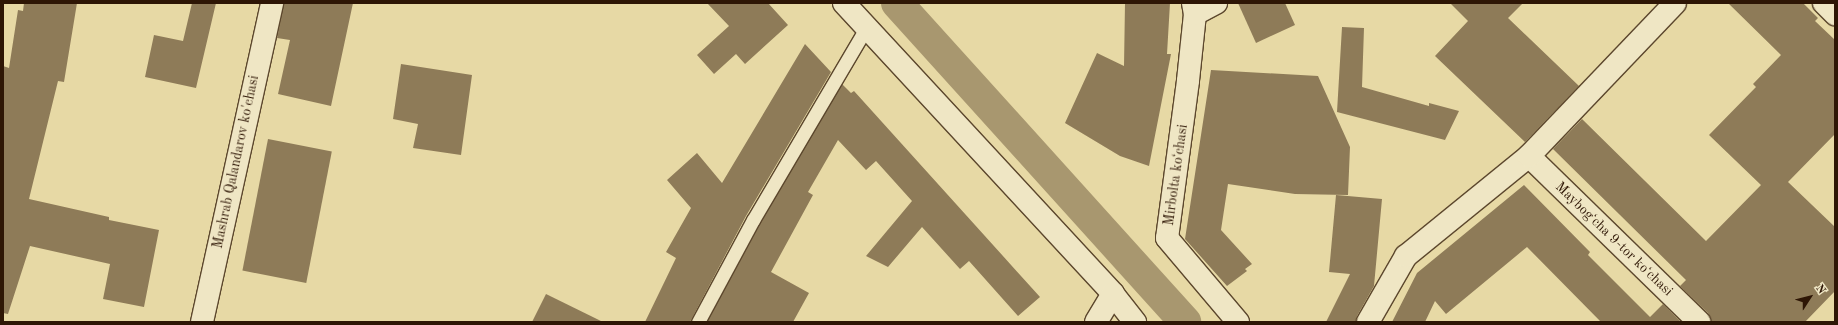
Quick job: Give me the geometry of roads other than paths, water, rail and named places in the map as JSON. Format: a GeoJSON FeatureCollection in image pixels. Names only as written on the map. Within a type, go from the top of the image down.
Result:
{"type":"FeatureCollection","features":[{"type":"Feature","properties":{"kind":"street","name":"Mashrab Qalandarov ko'chasi"},"geometry":{"type":"LineString","coordinates":[[202,322],[272,3]]}},
{"type":"Feature","properties":{"kind":"street"},"geometry":{"type":"LineString","coordinates":[[844,3],[1113,294],[1136,322]]}},
{"type":"Feature","properties":{"kind":"street"},"geometry":{"type":"LineString","coordinates":[[1194,8],[1216,3]]}},
{"type":"Feature","properties":{"kind":"street"},"geometry":{"type":"LineString","coordinates":[[1368,322],[1406,256],[1529,156],[1675,3]]}},
{"type":"Feature","properties":{"kind":"street"},"geometry":{"type":"LineString","coordinates":[[1824,3],[1835,14]]}},
{"type":"Feature","properties":{"kind":"street","name":"Mirbolta koʻchasi"},"geometry":{"type":"LineString","coordinates":[[1194,8],[1188,81],[1167,238],[1238,322]]}},
{"type":"Feature","properties":{"kind":"street","name":"Maybogʻcha 9-tor koʻchasi"},"geometry":{"type":"LineString","coordinates":[[1529,156],[1699,322]]}},
{"type":"Feature","properties":{"kind":"street"},"geometry":{"type":"LineString","coordinates":[[1096,322],[1113,294]]}},
{"type":"Feature","properties":{"kind":"lane"},"geometry":{"type":"LineString","coordinates":[[698,322],[753,220],[866,28]]}},
{"type":"Feature","properties":{"kind":"waterway"},"geometry":{"type":"LineString","coordinates":[[897,3],[1185,322]]}}]}
